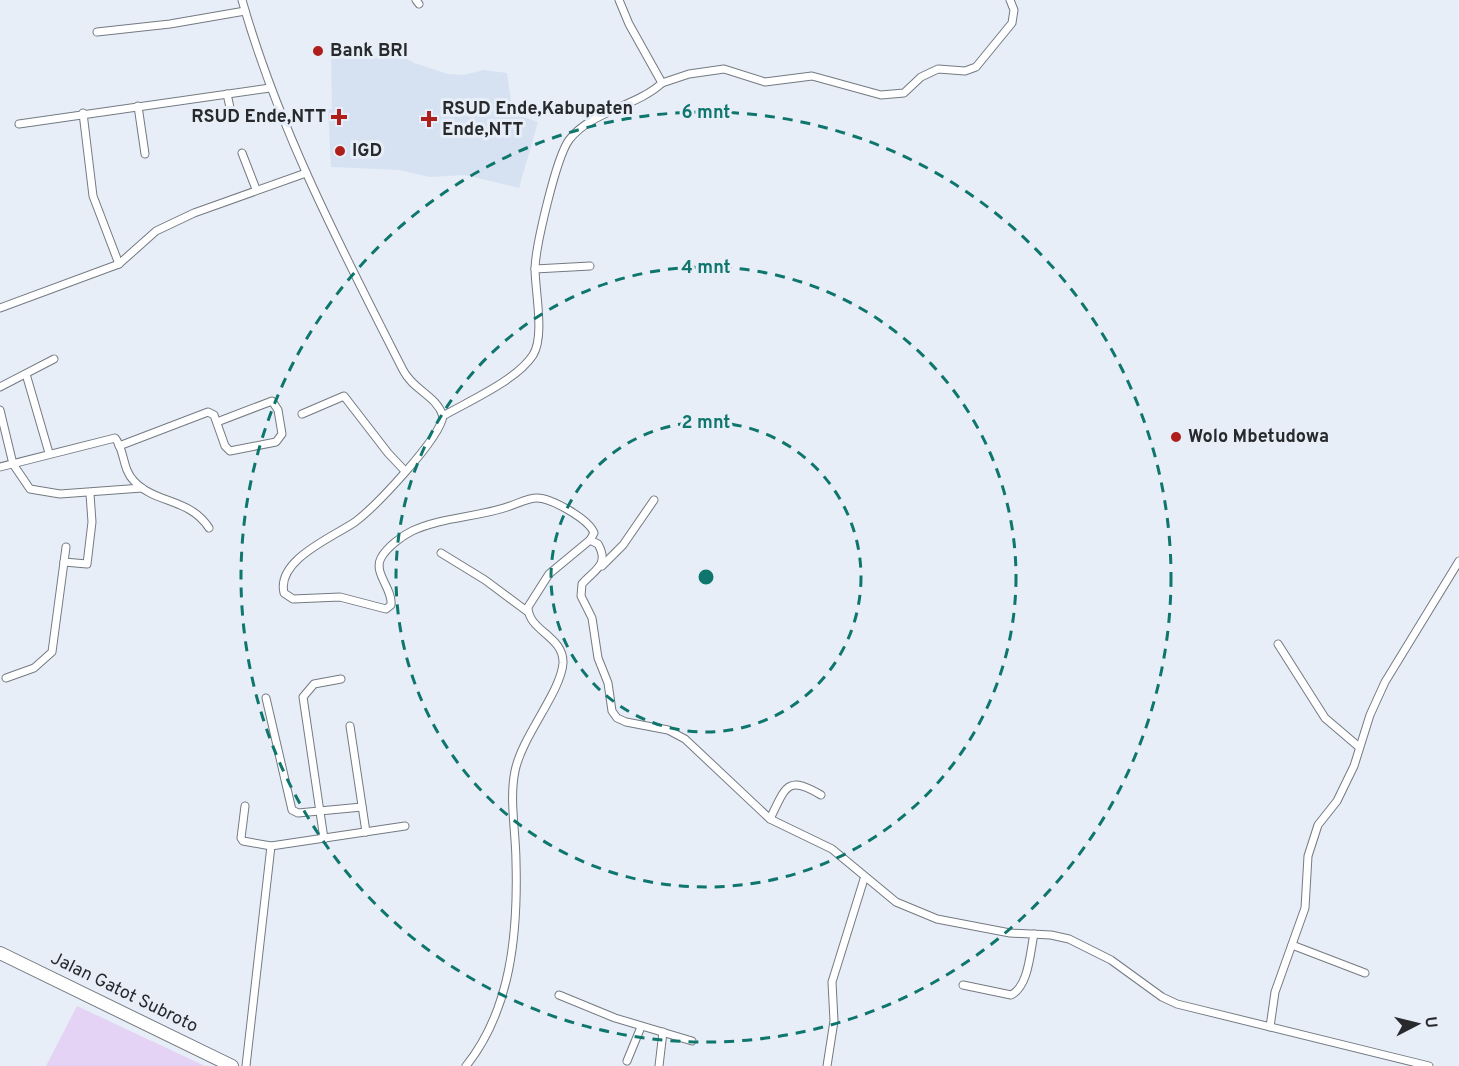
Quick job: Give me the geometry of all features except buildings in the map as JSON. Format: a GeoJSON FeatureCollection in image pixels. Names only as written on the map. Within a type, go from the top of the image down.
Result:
{"type":"FeatureCollection","features":[{"type":"Feature","properties":{"kind":"highway","name":"Jalan Gatot Subroto"},"geometry":{"type":"LineString","coordinates":[[0,953],[232,1066]]}},
{"type":"Feature","properties":{"kind":"street"},"geometry":{"type":"LineString","coordinates":[[242,0],[270,88],[306,173],[402,370],[409,381],[436,401],[443,416]]}},
{"type":"Feature","properties":{"kind":"street"},"geometry":{"type":"LineString","coordinates":[[619,0],[628,24],[662,83]]}},
{"type":"Feature","properties":{"kind":"street"},"geometry":{"type":"LineString","coordinates":[[466,1066],[490,1031],[508,970],[516,886],[515,771],[524,743],[558,677],[563,662],[556,643],[531,620],[528,612],[530,602],[549,573],[590,540],[594,533],[588,524],[564,507],[534,498],[476,516],[430,525],[404,536],[382,556],[379,564],[392,598],[391,605],[386,609],[340,597],[288,598],[284,593],[284,582],[302,555],[355,522],[405,471],[433,438],[443,416],[496,386],[535,352],[538,336],[535,269],[537,246],[567,143],[582,127],[662,83],[689,74],[724,69],[765,82],[812,76],[881,95],[904,93],[921,77],[938,69],[965,71],[976,67],[1012,23],[1014,10],[1010,0]]}},
{"type":"Feature","properties":{"kind":"street"},"geometry":{"type":"LineString","coordinates":[[97,32],[170,24],[245,11]]}},
{"type":"Feature","properties":{"kind":"street"},"geometry":{"type":"LineString","coordinates":[[19,124],[83,113],[270,88]]}},
{"type":"Feature","properties":{"kind":"street"},"geometry":{"type":"LineString","coordinates":[[228,94],[231,112]]}},
{"type":"Feature","properties":{"kind":"street"},"geometry":{"type":"LineString","coordinates":[[138,106],[145,154]]}},
{"type":"Feature","properties":{"kind":"street"},"geometry":{"type":"LineString","coordinates":[[83,113],[93,196],[119,264]]}},
{"type":"Feature","properties":{"kind":"street"},"geometry":{"type":"LineString","coordinates":[[242,153],[256,189]]}},
{"type":"Feature","properties":{"kind":"street"},"geometry":{"type":"LineString","coordinates":[[0,308],[119,264],[164,226],[256,189],[306,173]]}},
{"type":"Feature","properties":{"kind":"street"},"geometry":{"type":"LineString","coordinates":[[535,269],[590,266]]}},
{"type":"Feature","properties":{"kind":"street"},"geometry":{"type":"LineString","coordinates":[[0,387],[54,359]]}},
{"type":"Feature","properties":{"kind":"street"},"geometry":{"type":"LineString","coordinates":[[26,374],[49,453]]}},
{"type":"Feature","properties":{"kind":"street"},"geometry":{"type":"LineString","coordinates":[[302,414],[344,396],[388,453],[405,471]]}},
{"type":"Feature","properties":{"kind":"street"},"geometry":{"type":"LineString","coordinates":[[120,446],[208,412],[214,415],[225,446],[230,451],[276,442],[282,434],[278,410],[272,401],[217,422]]}},
{"type":"Feature","properties":{"kind":"street"},"geometry":{"type":"LineString","coordinates":[[0,410],[13,464],[24,484],[35,491],[90,494],[142,488]]}},
{"type":"Feature","properties":{"kind":"street"},"geometry":{"type":"LineString","coordinates":[[0,467],[112,438],[117,440],[120,446],[128,472],[142,488],[184,506],[204,521],[209,528]]}},
{"type":"Feature","properties":{"kind":"street"},"geometry":{"type":"LineString","coordinates":[[64,562],[87,564],[92,522],[90,494]]}},
{"type":"Feature","properties":{"kind":"street"},"geometry":{"type":"LineString","coordinates":[[654,500],[622,544],[582,584],[581,596],[592,618],[598,658],[608,683],[612,711],[617,718],[626,722],[668,730],[685,739],[770,819],[820,842],[896,902],[926,916],[985,929],[1069,939],[1092,948],[1162,997],[1177,1004],[1429,1066]]}},
{"type":"Feature","properties":{"kind":"street"},"geometry":{"type":"LineString","coordinates":[[590,540],[595,541],[602,550],[602,566]]}},
{"type":"Feature","properties":{"kind":"street"},"geometry":{"type":"LineString","coordinates":[[6,678],[34,668],[50,656],[59,614],[66,547]]}},
{"type":"Feature","properties":{"kind":"street"},"geometry":{"type":"LineString","coordinates":[[441,553],[485,580],[528,612]]}},
{"type":"Feature","properties":{"kind":"street"},"geometry":{"type":"LineString","coordinates":[[1270,1027],[1275,992],[1305,908],[1308,856],[1316,829],[1339,797],[1354,766],[1359,747],[1385,682],[1459,561]]}},
{"type":"Feature","properties":{"kind":"street"},"geometry":{"type":"LineString","coordinates":[[1278,644],[1325,718],[1359,747]]}},
{"type":"Feature","properties":{"kind":"street"},"geometry":{"type":"LineString","coordinates":[[324,838],[303,697],[314,684],[341,680]]}},
{"type":"Feature","properties":{"kind":"street"},"geometry":{"type":"LineString","coordinates":[[266,698],[291,807],[298,813],[362,807]]}},
{"type":"Feature","properties":{"kind":"street"},"geometry":{"type":"LineString","coordinates":[[350,726],[366,832]]}},
{"type":"Feature","properties":{"kind":"street"},"geometry":{"type":"LineString","coordinates":[[770,819],[789,787],[795,783],[801,783],[821,795]]}},
{"type":"Feature","properties":{"kind":"street"},"geometry":{"type":"LineString","coordinates":[[245,806],[241,838],[243,841],[271,846],[405,826]]}},
{"type":"Feature","properties":{"kind":"street"},"geometry":{"type":"LineString","coordinates":[[246,1066],[271,846]]}},
{"type":"Feature","properties":{"kind":"street"},"geometry":{"type":"LineString","coordinates":[[827,1066],[834,1022],[832,982],[864,879]]}},
{"type":"Feature","properties":{"kind":"street"},"geometry":{"type":"LineString","coordinates":[[963,985],[1011,995],[1016,993],[1025,977],[1034,934]]}},
{"type":"Feature","properties":{"kind":"street"},"geometry":{"type":"LineString","coordinates":[[1292,945],[1365,973]]}},
{"type":"Feature","properties":{"kind":"street"},"geometry":{"type":"LineString","coordinates":[[559,994],[641,1027],[692,1041]]}},
{"type":"Feature","properties":{"kind":"street"},"geometry":{"type":"LineString","coordinates":[[627,1061],[641,1027]]}},
{"type":"Feature","properties":{"kind":"street"},"geometry":{"type":"LineString","coordinates":[[659,1066],[663,1032]]}},
{"type":"Feature","properties":{"kind":"shaded area","name":"RSUD Ende,Kabupaten Ende,NTT"},"geometry":{"type":"Polygon","coordinates":[[[401,55],[414,63],[448,74],[463,75],[484,70],[507,73],[512,108],[521,116],[538,122],[519,188],[465,175],[430,177],[399,170],[331,167],[328,110],[332,109],[331,56],[401,55]]]}},
{"type":"Feature","properties":{"kind":"shaded area"},"geometry":{"type":"Polygon","coordinates":[[[77,1006],[205,1066],[46,1066],[77,1006]]]}},
{"type":"Feature","properties":{"kind":"place","name":"Bank BRI"},"geometry":{"type":"Point","coordinates":[318,51]}},
{"type":"Feature","properties":{"kind":"place","name":"RSUD Ende,NTT"},"geometry":{"type":"Point","coordinates":[339,117]}},
{"type":"Feature","properties":{"kind":"place","name":"RSUD Ende,Kabupaten Ende,NTT"},"geometry":{"type":"Point","coordinates":[429,119]}},
{"type":"Feature","properties":{"kind":"place","name":"IGD"},"geometry":{"type":"Point","coordinates":[340,151]}},
{"type":"Feature","properties":{"kind":"place","name":"Wolo Mbetudowa"},"geometry":{"type":"Point","coordinates":[1176,437]}}]}
